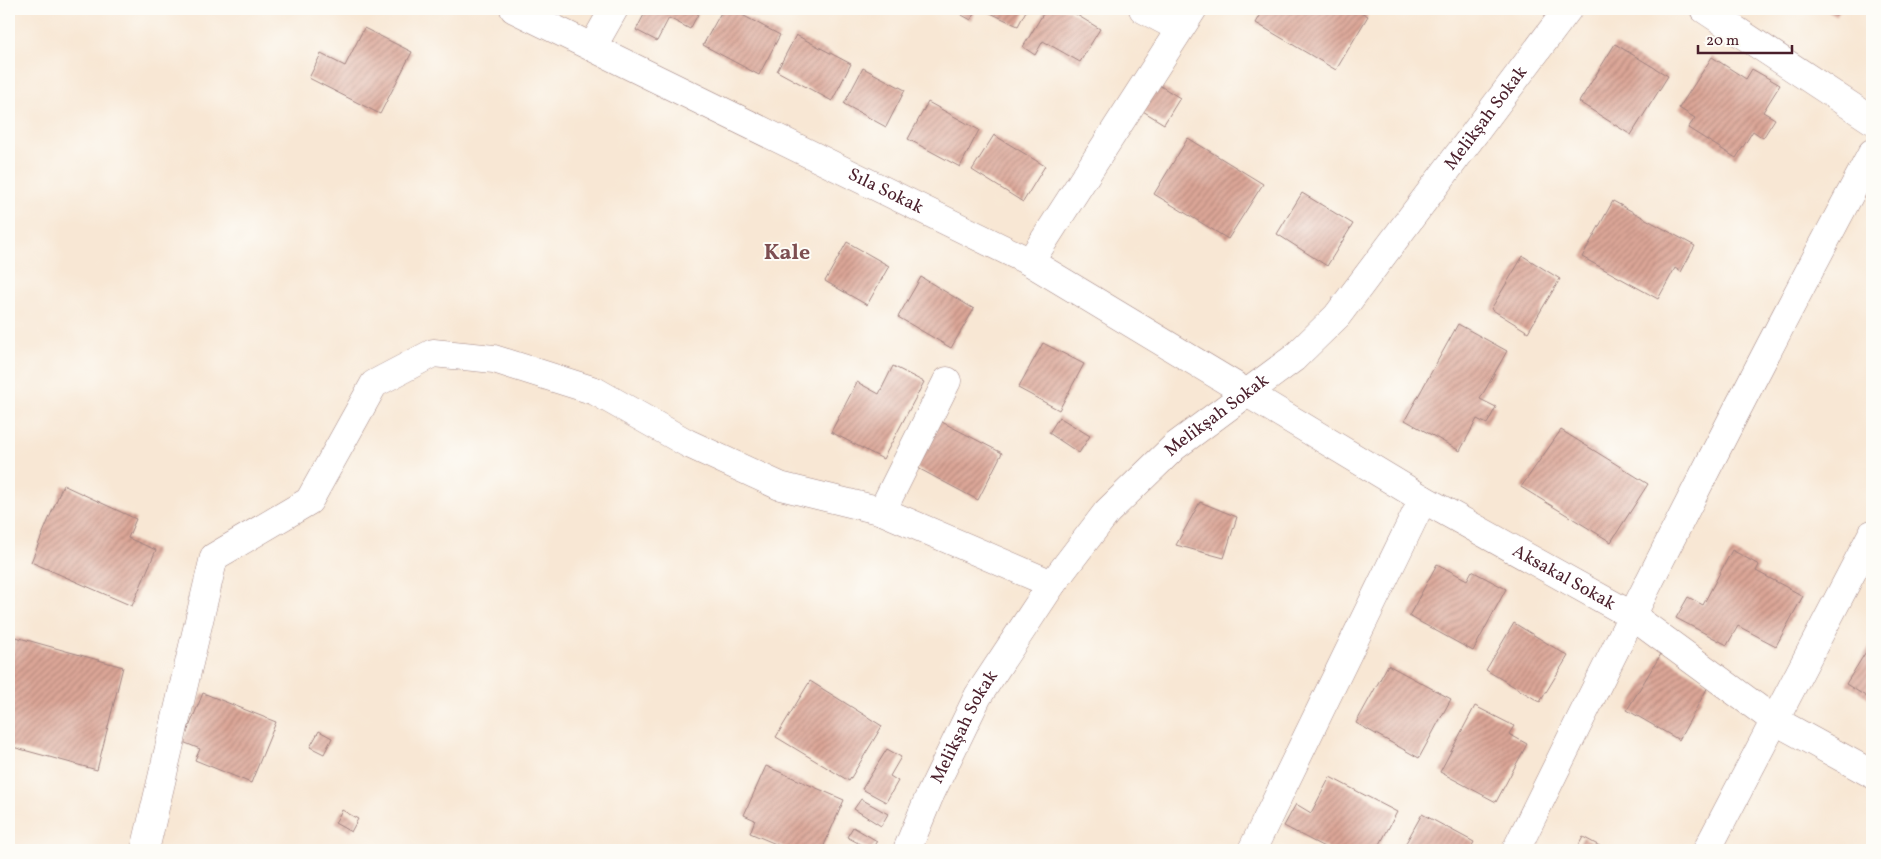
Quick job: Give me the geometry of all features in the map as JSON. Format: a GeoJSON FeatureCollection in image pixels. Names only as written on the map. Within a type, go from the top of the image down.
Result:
{"type":"FeatureCollection","features":[{"type":"Feature","properties":{"kind":"street","name":"Sıla Sokak"},"geometry":{"type":"LineString","coordinates":[[514,9],[593,46],[1030,262],[1247,392]]}},
{"type":"Feature","properties":{"kind":"street"},"geometry":{"type":"LineString","coordinates":[[593,46],[614,9]]}},
{"type":"Feature","properties":{"kind":"street"},"geometry":{"type":"LineString","coordinates":[[1030,262],[1186,18],[1143,9]]}},
{"type":"Feature","properties":{"kind":"street","name":"Melikşah Sokak"},"geometry":{"type":"LineString","coordinates":[[907,850],[929,797],[978,696],[1052,584],[1107,512],[1174,447],[1294,358],[1337,316],[1568,9]]}},
{"type":"Feature","properties":{"kind":"street"},"geometry":{"type":"LineString","coordinates":[[1704,9],[1872,120]]}},
{"type":"Feature","properties":{"kind":"street"},"geometry":{"type":"LineString","coordinates":[[1516,850],[1631,615],[1775,335],[1872,153]]}},
{"type":"Feature","properties":{"kind":"street"},"geometry":{"type":"LineString","coordinates":[[145,850],[214,557],[309,501],[374,384],[433,353],[494,359],[594,391],[687,443],[780,486],[882,511],[1052,584]]}},
{"type":"Feature","properties":{"kind":"street"},"geometry":{"type":"LineString","coordinates":[[882,511],[947,382]]}},
{"type":"Feature","properties":{"kind":"street","name":"Aksakal Sokak"},"geometry":{"type":"LineString","coordinates":[[1247,392],[1423,499],[1631,615],[1774,720],[1872,774]]}},
{"type":"Feature","properties":{"kind":"street"},"geometry":{"type":"LineString","coordinates":[[1252,850],[1423,499]]}},
{"type":"Feature","properties":{"kind":"street"},"geometry":{"type":"LineString","coordinates":[[1707,850],[1872,534]]}},
{"type":"Feature","properties":{"kind":"building"},"geometry":{"type":"Polygon","coordinates":[[[647,9],[701,9],[690,29],[669,18],[657,41],[636,30],[647,9]]]}},
{"type":"Feature","properties":{"kind":"building"},"geometry":{"type":"Polygon","coordinates":[[[723,9],[731,9],[780,35],[759,75],[703,45],[723,9]]]}},
{"type":"Feature","properties":{"kind":"building"},"geometry":{"type":"Polygon","coordinates":[[[962,9],[976,9],[971,20],[960,14],[962,9]]]}},
{"type":"Feature","properties":{"kind":"building"},"geometry":{"type":"Polygon","coordinates":[[[982,9],[1027,9],[1018,26],[982,9]]]}},
{"type":"Feature","properties":{"kind":"building"},"geometry":{"type":"Polygon","coordinates":[[[1046,9],[1067,9],[1100,29],[1080,62],[1043,41],[1035,55],[1023,47],[1046,9]]]}},
{"type":"Feature","properties":{"kind":"building"},"geometry":{"type":"Polygon","coordinates":[[[1264,9],[1355,9],[1368,16],[1336,70],[1256,23],[1264,9]]]}},
{"type":"Feature","properties":{"kind":"building"},"geometry":{"type":"Polygon","coordinates":[[[1825,9],[1841,9],[1836,16],[1825,9]]]}},
{"type":"Feature","properties":{"kind":"building"},"geometry":{"type":"Polygon","coordinates":[[[364,28],[412,52],[380,114],[309,78],[321,54],[345,66],[364,28]]]}},
{"type":"Feature","properties":{"kind":"building"},"geometry":{"type":"Polygon","coordinates":[[[796,35],[851,64],[832,101],[777,71],[796,35]]]}},
{"type":"Feature","properties":{"kind":"building"},"geometry":{"type":"Polygon","coordinates":[[[1615,44],[1668,76],[1631,135],[1579,102],[1615,44]]]}},
{"type":"Feature","properties":{"kind":"building"},"geometry":{"type":"Polygon","coordinates":[[[1712,57],[1746,79],[1752,69],[1780,85],[1763,112],[1775,119],[1763,138],[1753,131],[1736,158],[1688,128],[1695,118],[1679,108],[1712,57]]]}},
{"type":"Feature","properties":{"kind":"building"},"geometry":{"type":"Polygon","coordinates":[[[863,68],[905,90],[886,127],[844,104],[863,68]]]}},
{"type":"Feature","properties":{"kind":"building"},"geometry":{"type":"Polygon","coordinates":[[[1154,82],[1180,98],[1164,124],[1138,108],[1154,82]]]}},
{"type":"Feature","properties":{"kind":"building"},"geometry":{"type":"Polygon","coordinates":[[[928,102],[979,130],[960,167],[908,139],[928,102]]]}},
{"type":"Feature","properties":{"kind":"building"},"geometry":{"type":"Polygon","coordinates":[[[994,135],[1045,166],[1023,202],[972,170],[994,135]]]}},
{"type":"Feature","properties":{"kind":"building"},"geometry":{"type":"Polygon","coordinates":[[[1188,138],[1263,184],[1228,239],[1154,194],[1188,138]]]}},
{"type":"Feature","properties":{"kind":"building"},"geometry":{"type":"Polygon","coordinates":[[[1302,193],[1353,224],[1327,266],[1277,234],[1302,193]]]}},
{"type":"Feature","properties":{"kind":"building"},"geometry":{"type":"Polygon","coordinates":[[[1613,201],[1695,246],[1681,272],[1675,268],[1658,299],[1582,257],[1613,201]]]}},
{"type":"Feature","properties":{"kind":"building"},"geometry":{"type":"Polygon","coordinates":[[[847,242],[889,266],[867,305],[825,281],[847,242]]]}},
{"type":"Feature","properties":{"kind":"building"},"geometry":{"type":"Polygon","coordinates":[[[1523,256],[1560,279],[1528,332],[1491,309],[1523,256]]]}},
{"type":"Feature","properties":{"kind":"building"},"geometry":{"type":"Polygon","coordinates":[[[921,277],[974,309],[951,348],[898,317],[921,277]]]}},
{"type":"Feature","properties":{"kind":"building"},"geometry":{"type":"Polygon","coordinates":[[[1458,324],[1507,351],[1480,399],[1496,407],[1487,424],[1477,419],[1460,451],[1405,420],[1458,324]]]}},
{"type":"Feature","properties":{"kind":"building"},"geometry":{"type":"Polygon","coordinates":[[[1043,343],[1084,364],[1059,410],[1018,388],[1043,343]]]}},
{"type":"Feature","properties":{"kind":"building"},"geometry":{"type":"Polygon","coordinates":[[[893,366],[924,382],[883,459],[831,432],[857,382],[879,394],[893,366]]]}},
{"type":"Feature","properties":{"kind":"building"},"geometry":{"type":"Polygon","coordinates":[[[1059,417],[1090,436],[1079,453],[1049,433],[1059,417]]]}},
{"type":"Feature","properties":{"kind":"building"},"geometry":{"type":"Polygon","coordinates":[[[940,421],[1002,453],[978,500],[916,467],[940,421]]]}},
{"type":"Feature","properties":{"kind":"building"},"geometry":{"type":"Polygon","coordinates":[[[1561,430],[1648,484],[1611,542],[1521,487],[1561,430]]]}},
{"type":"Feature","properties":{"kind":"building"},"geometry":{"type":"Polygon","coordinates":[[[63,485],[136,519],[128,538],[156,550],[132,606],[31,562],[63,485]]]}},
{"type":"Feature","properties":{"kind":"building"},"geometry":{"type":"Polygon","coordinates":[[[1200,502],[1237,517],[1224,558],[1176,545],[1200,502]]]}},
{"type":"Feature","properties":{"kind":"building"},"geometry":{"type":"Polygon","coordinates":[[[1732,550],[1759,565],[1756,571],[1803,596],[1776,646],[1738,626],[1727,645],[1676,618],[1688,597],[1703,605],[1732,550]]]}},
{"type":"Feature","properties":{"kind":"building"},"geometry":{"type":"Polygon","coordinates":[[[1437,564],[1467,580],[1472,571],[1506,589],[1473,651],[1409,616],[1437,564]]]}},
{"type":"Feature","properties":{"kind":"building"},"geometry":{"type":"Polygon","coordinates":[[[1514,623],[1568,656],[1540,702],[1486,670],[1514,623]]]}},
{"type":"Feature","properties":{"kind":"building"},"geometry":{"type":"Polygon","coordinates":[[[16,637],[123,667],[97,770],[9,746],[9,666],[16,637]]]}},
{"type":"Feature","properties":{"kind":"building"},"geometry":{"type":"Polygon","coordinates":[[[1872,642],[1872,700],[1846,684],[1872,642]]]}},
{"type":"Feature","properties":{"kind":"building"},"geometry":{"type":"Polygon","coordinates":[[[1661,654],[1709,685],[1679,740],[1627,710],[1661,654]]]}},
{"type":"Feature","properties":{"kind":"building"},"geometry":{"type":"Polygon","coordinates":[[[1388,665],[1451,699],[1419,758],[1356,723],[1388,665]]]}},
{"type":"Feature","properties":{"kind":"building"},"geometry":{"type":"Polygon","coordinates":[[[810,681],[882,726],[849,781],[776,737],[810,681]]]}},
{"type":"Feature","properties":{"kind":"building"},"geometry":{"type":"Polygon","coordinates":[[[203,693],[276,722],[251,783],[195,760],[200,749],[183,742],[203,693]]]}},
{"type":"Feature","properties":{"kind":"building"},"geometry":{"type":"Polygon","coordinates":[[[1475,706],[1514,726],[1509,734],[1527,744],[1496,802],[1440,772],[1475,706]]]}},
{"type":"Feature","properties":{"kind":"building"},"geometry":{"type":"Polygon","coordinates":[[[319,731],[332,738],[324,754],[310,747],[319,731]]]}},
{"type":"Feature","properties":{"kind":"building"},"geometry":{"type":"Polygon","coordinates":[[[887,749],[901,757],[890,776],[898,781],[886,802],[862,789],[887,749]]]}},
{"type":"Feature","properties":{"kind":"building"},"geometry":{"type":"Polygon","coordinates":[[[766,766],[844,800],[822,850],[790,850],[750,833],[755,820],[744,815],[766,766]]]}},
{"type":"Feature","properties":{"kind":"building"},"geometry":{"type":"Polygon","coordinates":[[[1330,777],[1397,812],[1377,850],[1330,850],[1284,826],[1296,804],[1311,813],[1330,777]]]}},
{"type":"Feature","properties":{"kind":"building"},"geometry":{"type":"Polygon","coordinates":[[[861,799],[888,814],[881,826],[854,809],[861,799]]]}},
{"type":"Feature","properties":{"kind":"building"},"geometry":{"type":"Polygon","coordinates":[[[342,810],[358,819],[351,832],[335,823],[342,810]]]}},
{"type":"Feature","properties":{"kind":"building"},"geometry":{"type":"Polygon","coordinates":[[[1422,814],[1474,842],[1470,850],[1402,850],[1422,814]]]}},
{"type":"Feature","properties":{"kind":"building"},"geometry":{"type":"Polygon","coordinates":[[[853,827],[877,841],[871,850],[847,837],[853,827]]]}},
{"type":"Feature","properties":{"kind":"building"},"geometry":{"type":"Polygon","coordinates":[[[1583,837],[1607,850],[1576,850],[1583,837]]]}},
{"type":"Feature","properties":{"kind":"district","name":"Kale"},"geometry":{"type":"Point","coordinates":[787,253]}}]}
